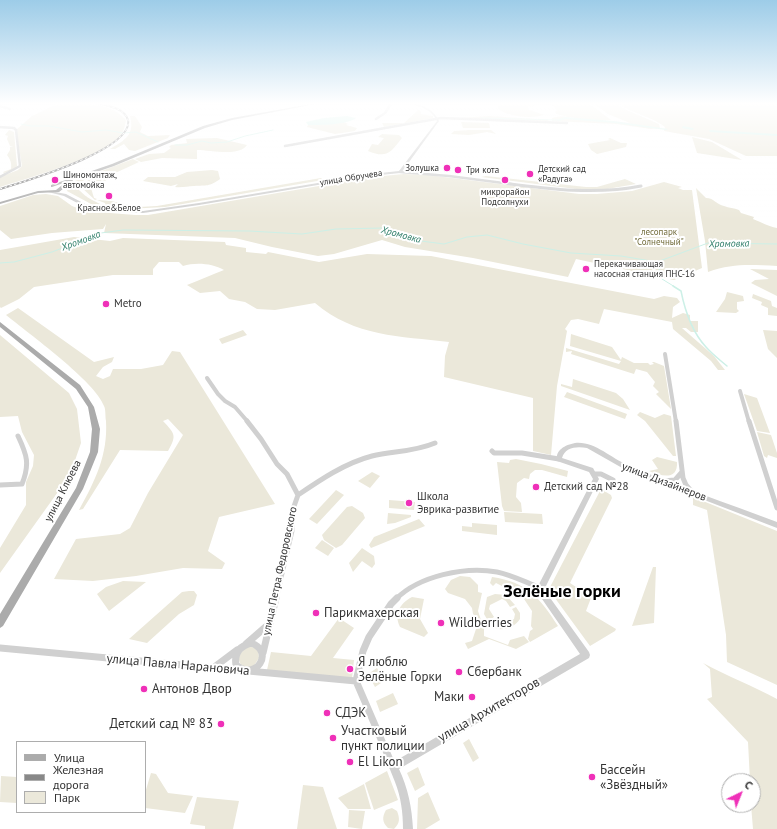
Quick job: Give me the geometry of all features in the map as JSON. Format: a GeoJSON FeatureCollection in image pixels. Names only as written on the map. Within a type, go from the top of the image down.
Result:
{"type":"FeatureCollection","features":[{"type":"Feature","properties":{"kind":"main road"},"geometry":{"type":"LineString","coordinates":[[21,196],[38,192],[50,192],[63,188],[71,181],[167,143]]}},
{"type":"Feature","properties":{"kind":"main road"},"geometry":{"type":"LineString","coordinates":[[0,203],[86,175]]}},
{"type":"Feature","properties":{"kind":"main road"},"geometry":{"type":"LineString","coordinates":[[50,192],[46,190],[51,186],[60,185],[63,188]]}},
{"type":"Feature","properties":{"kind":"main road","name":"улица Клюева"},"geometry":{"type":"LineString","coordinates":[[0,324],[78,387],[91,406],[96,429],[94,452],[79,489],[0,624]]}},
{"type":"Feature","properties":{"kind":"street"},"geometry":{"type":"LineString","coordinates":[[0,177],[18,169],[20,166],[17,143]]}},
{"type":"Feature","properties":{"kind":"street"},"geometry":{"type":"LineString","coordinates":[[285,146],[304,143]]}},
{"type":"Feature","properties":{"kind":"street"},"geometry":{"type":"LineString","coordinates":[[400,172],[422,143]]}},
{"type":"Feature","properties":{"kind":"street","name":"улица Обручева"},"geometry":{"type":"LineString","coordinates":[[50,192],[65,195],[84,205],[100,209],[143,212],[199,204],[371,174],[400,172],[429,173],[586,192],[607,192],[641,186]]}},
{"type":"Feature","properties":{"kind":"street"},"geometry":{"type":"LineString","coordinates":[[63,188],[65,195]]}},
{"type":"Feature","properties":{"kind":"street"},"geometry":{"type":"LineString","coordinates":[[665,354],[682,472],[685,484],[692,492]]}},
{"type":"Feature","properties":{"kind":"street","name":"улица Петра Федоровского"},"geometry":{"type":"LineString","coordinates":[[207,378],[218,394],[225,401],[235,407],[261,439],[277,464],[287,474],[298,495],[292,512],[292,531],[263,653]]}},
{"type":"Feature","properties":{"kind":"street"},"geometry":{"type":"LineString","coordinates":[[740,391],[777,508]]}},
{"type":"Feature","properties":{"kind":"street"},"geometry":{"type":"LineString","coordinates":[[0,485],[22,484],[28,470],[28,456],[18,436]]}},
{"type":"Feature","properties":{"kind":"street"},"geometry":{"type":"LineString","coordinates":[[298,495],[319,482],[370,456],[413,451],[424,448],[435,442]]}},
{"type":"Feature","properties":{"kind":"street","name":"улица Дизайнеров"},"geometry":{"type":"LineString","coordinates":[[559,459],[560,454],[569,446],[583,446],[590,448],[617,463],[777,525]]}},
{"type":"Feature","properties":{"kind":"street"},"geometry":{"type":"LineString","coordinates":[[408,829],[408,816],[404,792],[356,681],[363,652],[377,623],[391,604],[403,592],[448,572],[486,571],[505,574],[541,588],[596,479],[591,470],[559,459],[532,454],[494,453],[492,451]]}},
{"type":"Feature","properties":{"kind":"street"},"geometry":{"type":"LineString","coordinates":[[663,481],[675,480],[682,472]]}},
{"type":"Feature","properties":{"kind":"street"},"geometry":{"type":"LineString","coordinates":[[594,474],[601,474],[614,480]]}},
{"type":"Feature","properties":{"kind":"street","name":"улица Архитекторов"},"geometry":{"type":"LineString","coordinates":[[393,767],[586,655],[541,588]]}},
{"type":"Feature","properties":{"kind":"street"},"geometry":{"type":"LineString","coordinates":[[212,668],[243,646],[269,624]]}},
{"type":"Feature","properties":{"kind":"street"},"geometry":{"type":"LineString","coordinates":[[258,672],[263,653],[257,644],[251,643],[243,646],[236,654],[235,663],[239,669],[246,672],[256,669],[260,663]]}},
{"type":"Feature","properties":{"kind":"street","name":"улица Павла Нарановича"},"geometry":{"type":"LineString","coordinates":[[0,648],[356,681]]}},
{"type":"Feature","properties":{"kind":"green space"},"geometry":{"type":"Polygon","coordinates":[[[9,143],[15,143],[17,166],[15,169],[4,173],[3,172],[11,169],[10,161],[7,155],[10,147],[13,146],[10,146],[9,143]]]}},
{"type":"Feature","properties":{"kind":"green space"},"geometry":{"type":"Polygon","coordinates":[[[18,143],[113,143],[83,159],[46,173],[0,187],[0,177],[18,170],[22,166],[18,143]]]}},
{"type":"Feature","properties":{"kind":"green space"},"geometry":{"type":"Polygon","coordinates":[[[120,143],[156,143],[135,151],[129,150],[124,144],[115,149],[110,149],[120,143]]]}},
{"type":"Feature","properties":{"kind":"green space"},"geometry":{"type":"Polygon","coordinates":[[[187,143],[237,143],[247,145],[243,149],[231,152],[197,150],[197,159],[162,158],[141,162],[135,159],[149,154],[164,153],[171,148],[169,147],[171,145],[187,143]]]}},
{"type":"Feature","properties":{"kind":"green space"},"geometry":{"type":"Polygon","coordinates":[[[380,143],[398,143],[388,153],[380,154],[368,151],[372,144],[378,145],[380,143]]]}},
{"type":"Feature","properties":{"kind":"green space"},"geometry":{"type":"Polygon","coordinates":[[[627,143],[626,147],[597,154],[591,150],[588,144],[627,143]]]}},
{"type":"Feature","properties":{"kind":"green space"},"geometry":{"type":"Polygon","coordinates":[[[694,143],[713,143],[742,160],[697,153],[694,143]]]}},
{"type":"Feature","properties":{"kind":"green space"},"geometry":{"type":"Polygon","coordinates":[[[717,143],[777,143],[777,156],[746,156],[717,143]]]}},
{"type":"Feature","properties":{"kind":"green space"},"geometry":{"type":"Polygon","coordinates":[[[133,159],[139,162],[111,175],[86,179],[78,184],[77,188],[81,192],[102,205],[101,206],[91,204],[67,191],[70,184],[75,181],[133,159]]]}},
{"type":"Feature","properties":{"kind":"green space"},"geometry":{"type":"Polygon","coordinates":[[[218,171],[220,179],[208,185],[175,187],[178,184],[171,186],[143,181],[148,177],[175,177],[187,172],[218,171]]]}},
{"type":"Feature","properties":{"kind":"green space","name":"лесопарк \"Солнечный\""},"geometry":{"type":"Polygon","coordinates":[[[404,174],[428,175],[579,194],[632,191],[664,182],[682,187],[678,188],[683,190],[692,190],[702,268],[674,280],[576,259],[568,277],[473,258],[405,247],[382,240],[334,254],[318,256],[235,238],[104,233],[106,224],[103,229],[52,233],[11,239],[0,230],[0,206],[33,195],[46,194],[58,196],[72,206],[85,211],[148,215],[372,177],[404,174]]]}},
{"type":"Feature","properties":{"kind":"green space"},"geometry":{"type":"Polygon","coordinates":[[[107,176],[105,177],[109,178],[105,181],[102,180],[91,188],[94,198],[97,199],[95,200],[81,187],[81,184],[91,179],[107,176]]]}},
{"type":"Feature","properties":{"kind":"green space"},"geometry":{"type":"Polygon","coordinates":[[[486,176],[586,187],[597,187],[625,179],[636,184],[607,189],[576,189],[481,177],[486,176]]]}},
{"type":"Feature","properties":{"kind":"green space"},"geometry":{"type":"Polygon","coordinates":[[[321,178],[323,180],[165,207],[126,209],[106,207],[105,203],[97,200],[111,201],[139,207],[157,206],[321,178]]]}},
{"type":"Feature","properties":{"kind":"green space"},"geometry":{"type":"Polygon","coordinates":[[[696,188],[706,198],[739,210],[741,213],[754,217],[753,219],[777,228],[777,266],[734,266],[708,272],[705,241],[696,188]]]}},
{"type":"Feature","properties":{"kind":"green space"},"geometry":{"type":"Polygon","coordinates":[[[74,237],[110,241],[123,238],[225,242],[226,245],[246,248],[246,252],[266,254],[268,252],[319,262],[367,254],[431,256],[654,299],[664,296],[677,298],[680,302],[673,307],[672,318],[683,313],[690,315],[690,321],[698,321],[698,332],[691,332],[686,328],[682,328],[714,356],[725,370],[718,370],[711,361],[673,329],[672,322],[604,309],[599,324],[578,319],[571,320],[565,329],[567,331],[557,386],[551,455],[533,451],[533,398],[444,377],[445,356],[449,342],[396,336],[362,329],[346,323],[315,303],[275,310],[257,309],[245,302],[229,299],[220,291],[200,293],[187,285],[224,270],[214,266],[198,264],[183,266],[179,262],[159,262],[153,269],[153,275],[113,275],[34,287],[19,299],[1,308],[0,307],[0,250],[74,237]]]}},
{"type":"Feature","properties":{"kind":"green space"},"geometry":{"type":"Polygon","coordinates":[[[750,269],[777,270],[777,296],[751,283],[755,280],[769,279],[750,269]]]}},
{"type":"Feature","properties":{"kind":"green space"},"geometry":{"type":"Polygon","coordinates":[[[727,292],[743,296],[744,301],[737,302],[737,309],[739,311],[736,313],[716,312],[725,299],[727,292]]]}},
{"type":"Feature","properties":{"kind":"green space"},"geometry":{"type":"Polygon","coordinates":[[[753,294],[771,301],[772,306],[777,308],[777,316],[768,315],[768,308],[761,305],[762,302],[752,298],[753,294]]]}},
{"type":"Feature","properties":{"kind":"green space"},"geometry":{"type":"Polygon","coordinates":[[[18,308],[94,362],[114,357],[112,362],[103,367],[96,376],[103,379],[110,376],[113,369],[141,369],[163,365],[172,351],[180,352],[275,504],[219,517],[208,551],[225,563],[222,569],[183,568],[93,581],[54,579],[76,539],[120,534],[130,528],[148,493],[183,435],[168,419],[163,421],[172,432],[174,438],[168,451],[120,450],[83,509],[79,510],[95,478],[103,456],[106,433],[105,408],[98,396],[75,371],[45,345],[6,315],[18,308]]]}},
{"type":"Feature","properties":{"kind":"green space"},"geometry":{"type":"Polygon","coordinates":[[[243,330],[247,335],[222,344],[219,339],[243,330]]]}},
{"type":"Feature","properties":{"kind":"green space"},"geometry":{"type":"Polygon","coordinates":[[[763,330],[777,331],[777,358],[768,349],[763,330]]]}},
{"type":"Feature","properties":{"kind":"green space"},"geometry":{"type":"Polygon","coordinates":[[[571,334],[612,347],[621,360],[622,357],[634,363],[648,363],[650,365],[654,364],[652,362],[654,362],[664,366],[671,409],[656,394],[659,392],[653,386],[655,382],[647,372],[636,369],[634,374],[571,354],[572,351],[566,352],[566,348],[619,364],[621,361],[570,346],[571,334]]]}},
{"type":"Feature","properties":{"kind":"green space"},"geometry":{"type":"Polygon","coordinates":[[[0,335],[69,393],[77,409],[81,443],[70,475],[0,573],[0,548],[26,505],[26,482],[33,466],[34,455],[22,432],[18,416],[0,417],[0,335]]]}},
{"type":"Feature","properties":{"kind":"green space"},"geometry":{"type":"Polygon","coordinates":[[[573,379],[616,393],[623,399],[630,410],[561,386],[561,384],[572,387],[573,379]]]}},
{"type":"Feature","properties":{"kind":"green space"},"geometry":{"type":"Polygon","coordinates":[[[567,392],[627,414],[625,419],[564,397],[567,392]]]}},
{"type":"Feature","properties":{"kind":"green space"},"geometry":{"type":"Polygon","coordinates":[[[744,394],[757,398],[770,433],[757,431],[744,394]]]}},
{"type":"Feature","properties":{"kind":"green space"},"geometry":{"type":"Polygon","coordinates":[[[640,412],[655,418],[664,414],[671,416],[676,456],[673,456],[645,421],[637,415],[640,412]]]}},
{"type":"Feature","properties":{"kind":"green space"},"geometry":{"type":"Polygon","coordinates":[[[757,432],[771,435],[777,453],[777,458],[768,455],[767,458],[764,456],[757,432]]]}},
{"type":"Feature","properties":{"kind":"green space"},"geometry":{"type":"Polygon","coordinates":[[[657,457],[677,462],[677,468],[672,475],[668,476],[649,471],[658,469],[652,460],[657,457]]]}},
{"type":"Feature","properties":{"kind":"green space"},"geometry":{"type":"Polygon","coordinates":[[[516,459],[568,471],[567,477],[542,470],[535,470],[530,474],[529,479],[524,478],[517,483],[516,497],[521,503],[522,512],[504,511],[502,506],[497,462],[509,463],[510,460],[516,459]]]}},
{"type":"Feature","properties":{"kind":"green space"},"geometry":{"type":"Polygon","coordinates":[[[372,472],[380,476],[370,488],[358,481],[372,472]]]}},
{"type":"Feature","properties":{"kind":"green space"},"geometry":{"type":"Polygon","coordinates":[[[601,489],[611,495],[612,498],[570,583],[591,598],[586,611],[616,629],[590,646],[552,594],[550,587],[601,489]]]}},
{"type":"Feature","properties":{"kind":"green space"},"geometry":{"type":"Polygon","coordinates":[[[336,490],[344,495],[317,524],[309,519],[336,490]]]}},
{"type":"Feature","properties":{"kind":"green space"},"geometry":{"type":"Polygon","coordinates":[[[693,497],[777,531],[777,685],[727,662],[726,635],[707,510],[693,505],[693,497]]]}},
{"type":"Feature","properties":{"kind":"green space"},"geometry":{"type":"Polygon","coordinates":[[[389,500],[415,502],[414,510],[389,508],[389,500]]]}},
{"type":"Feature","properties":{"kind":"green space"},"geometry":{"type":"Polygon","coordinates":[[[352,506],[363,513],[365,518],[342,545],[336,548],[324,540],[322,535],[347,507],[352,506]]]}},
{"type":"Feature","properties":{"kind":"green space"},"geometry":{"type":"Polygon","coordinates":[[[504,512],[542,514],[543,524],[505,522],[504,512]]]}},
{"type":"Feature","properties":{"kind":"green space"},"geometry":{"type":"Polygon","coordinates":[[[388,513],[411,515],[411,517],[395,523],[387,524],[388,513]]]}},
{"type":"Feature","properties":{"kind":"green space"},"geometry":{"type":"Polygon","coordinates":[[[419,519],[425,526],[371,548],[369,545],[374,537],[419,519]]]}},
{"type":"Feature","properties":{"kind":"green space"},"geometry":{"type":"Polygon","coordinates":[[[472,523],[497,525],[497,535],[462,531],[462,526],[472,527],[472,523]]]}},
{"type":"Feature","properties":{"kind":"green space"},"geometry":{"type":"Polygon","coordinates":[[[322,540],[334,548],[328,556],[315,548],[322,540]]]}},
{"type":"Feature","properties":{"kind":"green space"},"geometry":{"type":"Polygon","coordinates":[[[362,548],[374,556],[375,564],[372,568],[362,561],[353,572],[349,563],[362,548]]]}},
{"type":"Feature","properties":{"kind":"green space"},"geometry":{"type":"Polygon","coordinates":[[[653,567],[656,567],[654,623],[632,626],[653,567]]]}},
{"type":"Feature","properties":{"kind":"green space"},"geometry":{"type":"Polygon","coordinates":[[[460,576],[470,577],[478,585],[478,592],[482,593],[478,611],[484,629],[484,636],[508,645],[510,640],[524,636],[529,642],[516,649],[489,639],[468,649],[465,643],[472,641],[479,620],[473,614],[472,608],[465,599],[448,593],[445,589],[451,580],[460,576]]]}},
{"type":"Feature","properties":{"kind":"green space"},"geometry":{"type":"Polygon","coordinates":[[[492,577],[504,579],[524,587],[545,607],[558,626],[530,642],[528,639],[530,631],[533,629],[531,626],[532,611],[522,596],[496,583],[493,586],[490,583],[492,577]]]}},
{"type":"Feature","properties":{"kind":"green space"},"geometry":{"type":"Polygon","coordinates":[[[123,581],[146,582],[109,611],[97,594],[106,587],[123,581]]]}},
{"type":"Feature","properties":{"kind":"green space"},"geometry":{"type":"Polygon","coordinates":[[[194,591],[197,595],[194,605],[179,614],[147,643],[129,639],[182,592],[194,591]]]}},
{"type":"Feature","properties":{"kind":"green space"},"geometry":{"type":"Polygon","coordinates":[[[495,594],[506,595],[515,605],[510,607],[506,601],[502,599],[490,605],[489,609],[494,617],[488,621],[484,614],[487,597],[495,594]]]}},
{"type":"Feature","properties":{"kind":"green space"},"geometry":{"type":"Polygon","coordinates":[[[412,597],[424,599],[420,619],[428,633],[424,637],[400,627],[398,622],[398,614],[401,606],[412,597]]]}},
{"type":"Feature","properties":{"kind":"green space"},"geometry":{"type":"Polygon","coordinates":[[[516,607],[520,613],[520,619],[509,628],[497,628],[489,623],[495,619],[498,624],[503,625],[514,619],[515,614],[512,609],[516,607]]]}},
{"type":"Feature","properties":{"kind":"green space"},"geometry":{"type":"Polygon","coordinates":[[[339,618],[354,628],[333,658],[354,660],[352,678],[267,670],[271,652],[311,656],[339,618]]]}},
{"type":"Feature","properties":{"kind":"green space"},"geometry":{"type":"Polygon","coordinates":[[[249,646],[258,649],[259,658],[253,667],[243,667],[239,661],[239,658],[241,653],[249,646]]]}},
{"type":"Feature","properties":{"kind":"green space"},"geometry":{"type":"Polygon","coordinates":[[[703,663],[777,699],[777,829],[753,829],[752,813],[761,813],[761,773],[750,773],[748,742],[707,699],[712,697],[710,669],[703,663]]]}},
{"type":"Feature","properties":{"kind":"green space"},"geometry":{"type":"Polygon","coordinates":[[[377,668],[384,681],[375,687],[368,674],[377,668]]]}},
{"type":"Feature","properties":{"kind":"green space"},"geometry":{"type":"Polygon","coordinates":[[[393,693],[398,704],[380,712],[376,701],[393,693]]]}},
{"type":"Feature","properties":{"kind":"green space"},"geometry":{"type":"Polygon","coordinates":[[[469,739],[479,758],[473,762],[463,743],[469,739]]]}},
{"type":"Feature","properties":{"kind":"green space"},"geometry":{"type":"Polygon","coordinates":[[[418,767],[425,785],[415,791],[407,773],[418,767]]]}},
{"type":"Feature","properties":{"kind":"green space"},"geometry":{"type":"Polygon","coordinates":[[[387,771],[398,800],[374,810],[365,783],[387,771]]]}},
{"type":"Feature","properties":{"kind":"green space"},"geometry":{"type":"Polygon","coordinates":[[[151,773],[156,774],[168,793],[193,796],[185,813],[146,808],[146,790],[151,773]]]}},
{"type":"Feature","properties":{"kind":"green space"},"geometry":{"type":"Polygon","coordinates":[[[1,776],[16,777],[16,803],[0,802],[1,776]]]}},
{"type":"Feature","properties":{"kind":"green space"},"geometry":{"type":"Polygon","coordinates":[[[364,784],[371,809],[348,809],[338,798],[364,784]]]}},
{"type":"Feature","properties":{"kind":"green space"},"geometry":{"type":"Polygon","coordinates":[[[303,785],[323,787],[337,829],[297,829],[303,785]]]}},
{"type":"Feature","properties":{"kind":"green space"},"geometry":{"type":"Polygon","coordinates":[[[428,792],[440,820],[425,829],[417,829],[418,798],[428,792]]]}},
{"type":"Feature","properties":{"kind":"green space"},"geometry":{"type":"Polygon","coordinates":[[[197,797],[239,801],[233,829],[205,829],[205,826],[190,824],[197,797]]]}},
{"type":"Feature","properties":{"kind":"green space"},"geometry":{"type":"Polygon","coordinates":[[[392,808],[397,811],[399,819],[394,829],[388,828],[383,819],[386,810],[392,808]]]}},
{"type":"Feature","properties":{"kind":"green space"},"geometry":{"type":"Polygon","coordinates":[[[349,810],[365,811],[362,829],[348,827],[349,810]]]}},
{"type":"Feature","properties":{"kind":"waterway"},"geometry":{"type":"LineString","coordinates":[[175,145],[187,145],[196,143]]}},
{"type":"Feature","properties":{"kind":"waterway"},"geometry":{"type":"LineString","coordinates":[[210,143],[216,143]]}},
{"type":"Feature","properties":{"kind":"waterway","name":"Хромовка"},"geometry":{"type":"LineString","coordinates":[[0,263],[14,262],[52,252],[101,233],[123,230],[249,231],[302,234],[336,229],[384,228],[421,241],[444,244],[467,237],[487,235],[523,244],[571,253],[621,256],[657,262]]}},
{"type":"Feature","properties":{"kind":"waterway","name":"Хромовка"},"geometry":{"type":"LineString","coordinates":[[657,262],[708,243],[777,244]]}},
{"type":"Feature","properties":{"kind":"waterway"},"geometry":{"type":"LineString","coordinates":[[657,262],[662,279],[675,287]]}},
{"type":"Feature","properties":{"kind":"waterway"},"geometry":{"type":"LineString","coordinates":[[673,286],[681,291],[687,314],[701,341],[708,350],[727,366]]}},
{"type":"Feature","properties":{"kind":"railway"},"geometry":{"type":"LineString","coordinates":[[0,189],[74,163],[96,153],[113,143]]}},
{"type":"Feature","properties":{"kind":"place","name":"Золушка"},"geometry":{"type":"Point","coordinates":[447,168]}},
{"type":"Feature","properties":{"kind":"place","name":"Три кота"},"geometry":{"type":"Point","coordinates":[458,170]}},
{"type":"Feature","properties":{"kind":"place","name":"Детский сад «Радуга»"},"geometry":{"type":"Point","coordinates":[530,174]}},
{"type":"Feature","properties":{"kind":"place","name":"Шиномонтаж, автомойка"},"geometry":{"type":"Point","coordinates":[55,180]}},
{"type":"Feature","properties":{"kind":"place","name":"микрорайон Подсолнухи"},"geometry":{"type":"Point","coordinates":[505,180]}},
{"type":"Feature","properties":{"kind":"place","name":"Красное&Белое"},"geometry":{"type":"Point","coordinates":[109,196]}},
{"type":"Feature","properties":{"kind":"place","name":"Перекачивающая насосная станция ПНС-16"},"geometry":{"type":"Point","coordinates":[586,269]}},
{"type":"Feature","properties":{"kind":"place","name":"Metro"},"geometry":{"type":"Point","coordinates":[106,304]}},
{"type":"Feature","properties":{"kind":"place","name":"Детский сад №28"},"geometry":{"type":"Point","coordinates":[536,487]}},
{"type":"Feature","properties":{"kind":"place","name":"Школа Эврика-развитие"},"geometry":{"type":"Point","coordinates":[409,503]}},
{"type":"Feature","properties":{"kind":"place","name":"Парикмахерская"},"geometry":{"type":"Point","coordinates":[316,613]}},
{"type":"Feature","properties":{"kind":"place","name":"Wildberries"},"geometry":{"type":"Point","coordinates":[441,623]}},
{"type":"Feature","properties":{"kind":"place","name":"Я люблю Зелёные Горки"},"geometry":{"type":"Point","coordinates":[350,669]}},
{"type":"Feature","properties":{"kind":"place","name":"Сбербанк"},"geometry":{"type":"Point","coordinates":[459,672]}},
{"type":"Feature","properties":{"kind":"place","name":"Антонов Двор"},"geometry":{"type":"Point","coordinates":[144,689]}},
{"type":"Feature","properties":{"kind":"place","name":"Маки"},"geometry":{"type":"Point","coordinates":[472,697]}},
{"type":"Feature","properties":{"kind":"place","name":"СДЭК"},"geometry":{"type":"Point","coordinates":[327,713]}},
{"type":"Feature","properties":{"kind":"place","name":"Детский сад № 83"},"geometry":{"type":"Point","coordinates":[221,724]}},
{"type":"Feature","properties":{"kind":"place","name":"Участковый пункт полиции"},"geometry":{"type":"Point","coordinates":[333,738]}},
{"type":"Feature","properties":{"kind":"place","name":"El Likon"},"geometry":{"type":"Point","coordinates":[350,762]}},
{"type":"Feature","properties":{"kind":"place","name":"Бассейн «Звёздный»"},"geometry":{"type":"Point","coordinates":[592,777]}},
{"type":"Feature","properties":{"kind":"district","name":"Зелёные горки"},"geometry":{"type":"Point","coordinates":[562,592]}}]}
